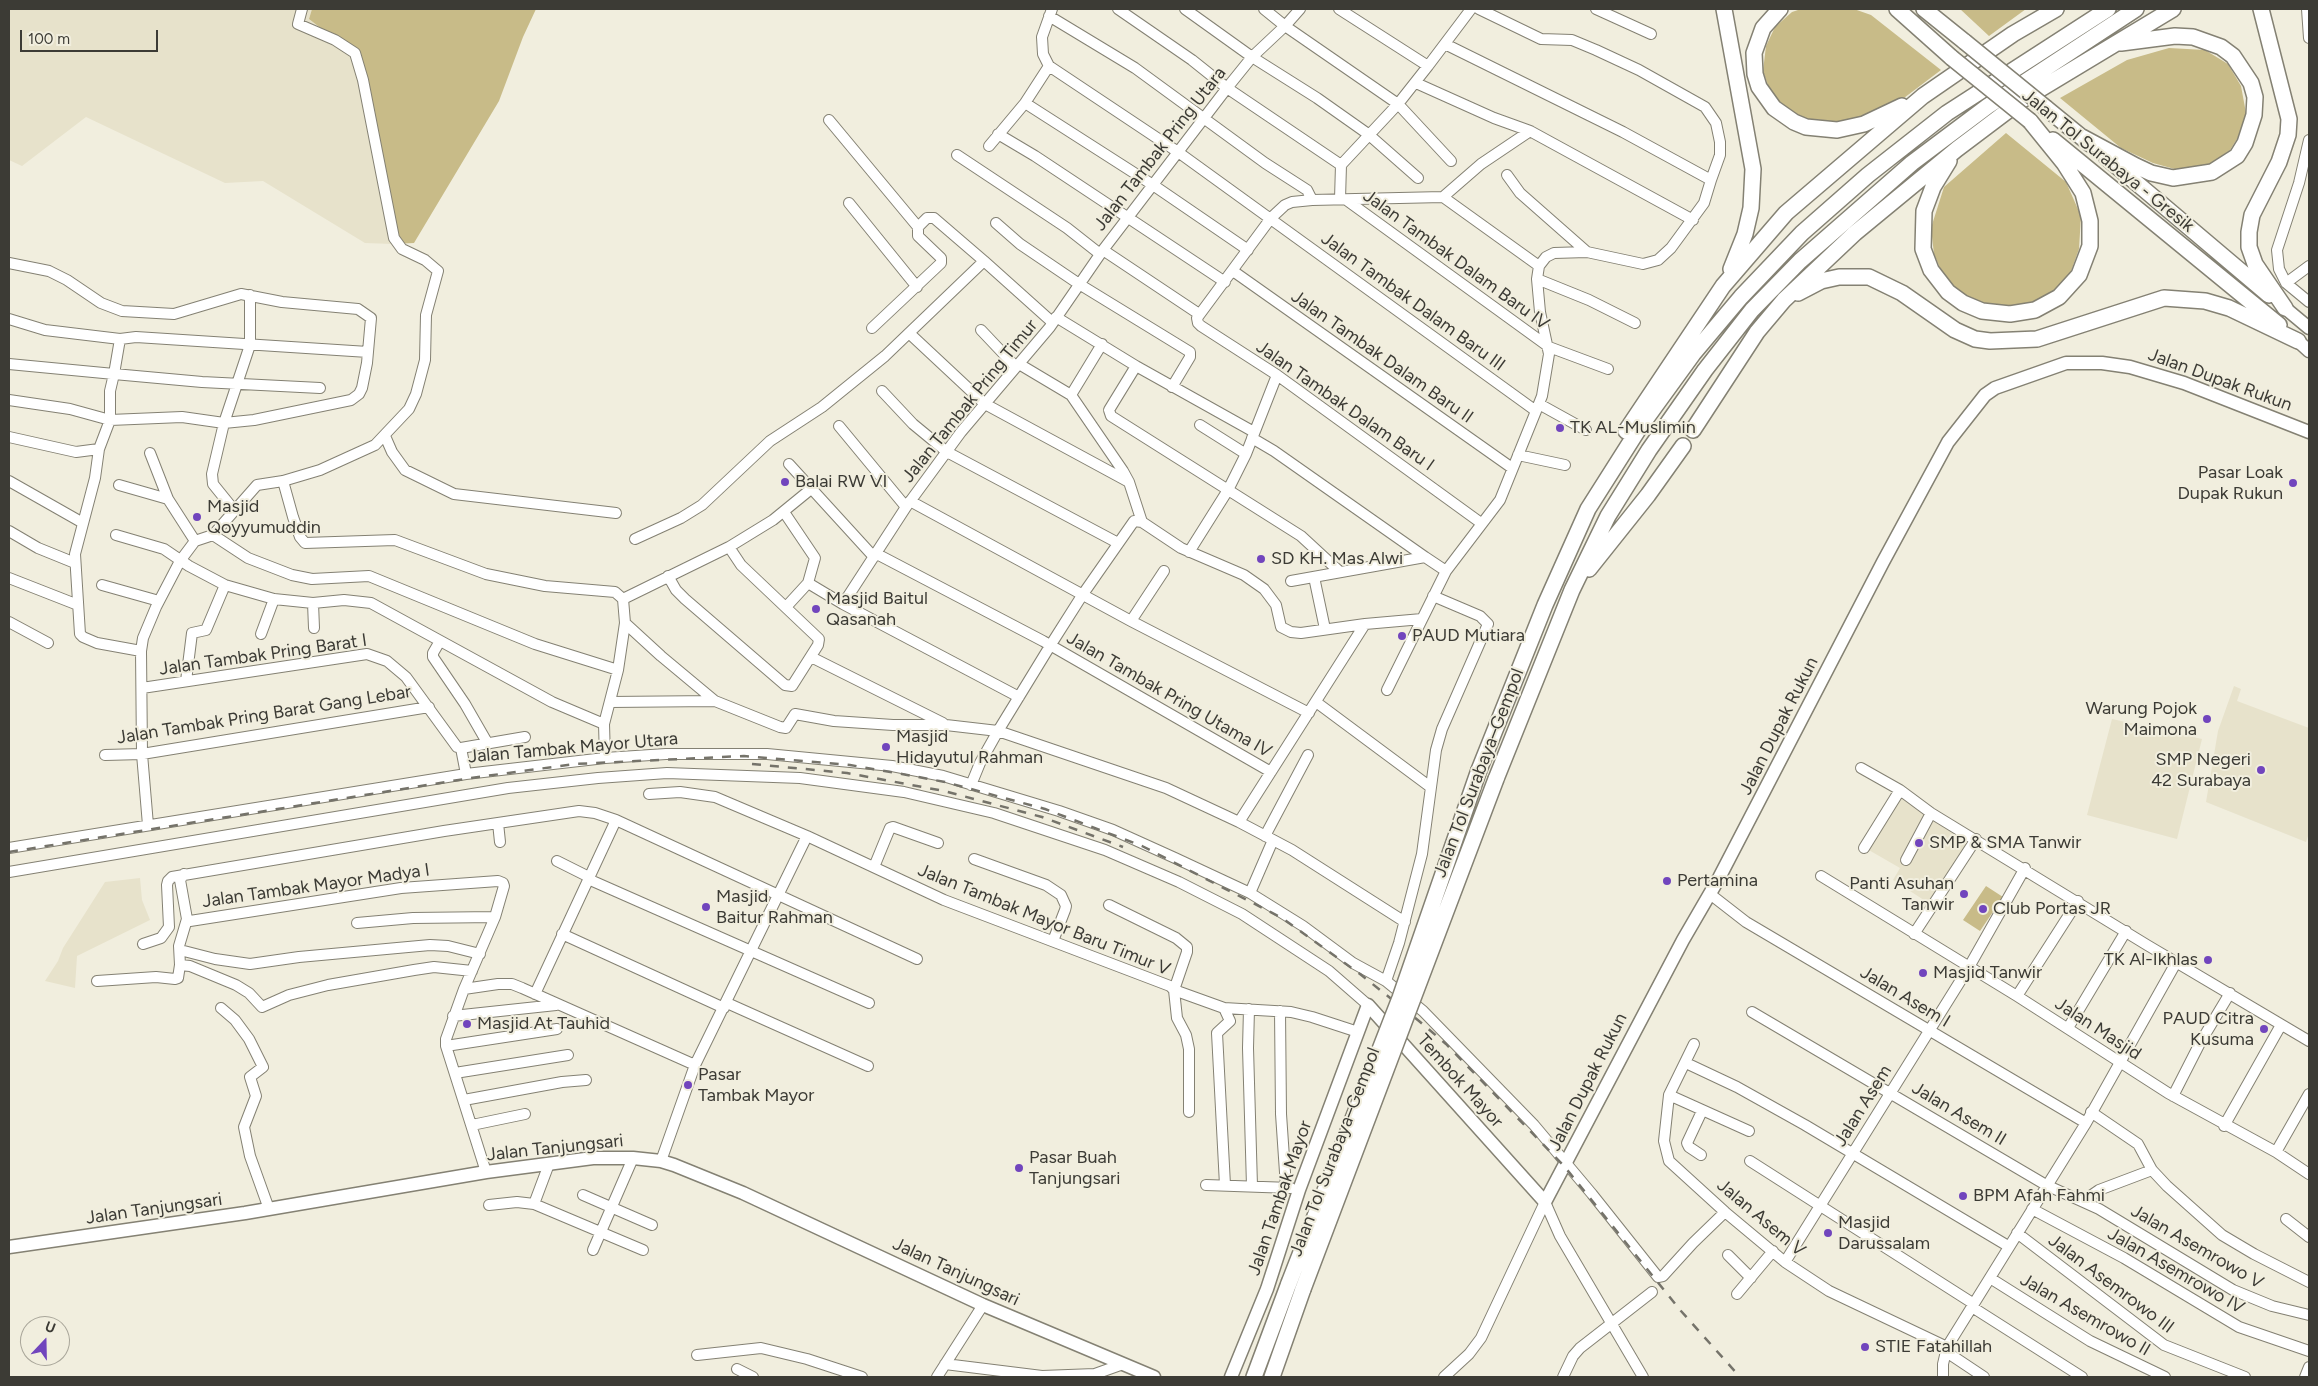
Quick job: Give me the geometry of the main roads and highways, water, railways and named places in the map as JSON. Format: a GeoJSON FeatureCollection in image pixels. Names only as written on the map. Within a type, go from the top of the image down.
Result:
{"type":"FeatureCollection","features":[{"type":"Feature","properties":{"kind":"highway"},"geometry":{"type":"LineString","coordinates":[[1723,286],[1745,234],[1751,208],[1753,169],[1724,9]]}},
{"type":"Feature","properties":{"kind":"highway"},"geometry":{"type":"LineString","coordinates":[[1780,9],[1763,28],[1757,40],[1754,53],[1755,74],[1765,97],[1774,108],[1794,122],[1821,130],[1837,130],[1864,124],[1923,96]]}},
{"type":"Feature","properties":{"kind":"highway"},"geometry":{"type":"LineString","coordinates":[[1885,9],[1909,20]]}},
{"type":"Feature","properties":{"kind":"highway","name":"Jalan Tol Surabaya - Gresik"},"geometry":{"type":"LineString","coordinates":[[1897,9],[1952,58],[2298,341]]}},
{"type":"Feature","properties":{"kind":"highway","name":"Jalan Tol Surabaya - Gresik"},"geometry":{"type":"LineString","coordinates":[[1924,9],[2046,108],[2284,308]]}},
{"type":"Feature","properties":{"kind":"highway"},"geometry":{"type":"LineString","coordinates":[[1935,9],[1960,39]]}},
{"type":"Feature","properties":{"kind":"highway"},"geometry":{"type":"LineString","coordinates":[[2013,34],[2042,9]]}},
{"type":"Feature","properties":{"kind":"highway"},"geometry":{"type":"LineString","coordinates":[[1588,509],[1610,460],[1632,420],[1723,286],[1786,213],[1923,96],[2013,34],[2056,9]]}},
{"type":"Feature","properties":{"kind":"highway","name":"Jalan Tol Surabaya–Gempol"},"geometry":{"type":"LineString","coordinates":[[1254,1377],[1400,998],[1479,770],[1545,605],[1588,509],[1640,427],[1693,354],[1741,297],[1802,233],[1868,175],[1946,113],[2108,9]]}},
{"type":"Feature","properties":{"kind":"highway","name":"Jalan Tol Surabaya–Gempol"},"geometry":{"type":"LineString","coordinates":[[1272,1377],[1496,778],[1572,590],[1608,516],[1649,450],[1705,370],[1752,310],[1800,261],[1912,164],[1988,106],[2136,9]]}},
{"type":"Feature","properties":{"kind":"highway"},"geometry":{"type":"LineString","coordinates":[[1693,430],[1757,332],[1784,300],[1849,239],[1957,149],[2022,100],[2173,9]]}},
{"type":"Feature","properties":{"kind":"highway"},"geometry":{"type":"LineString","coordinates":[[2261,9],[2289,120],[2288,135],[2279,162],[2252,215],[2249,247],[2255,264],[2284,308]]}},
{"type":"Feature","properties":{"kind":"highway"},"geometry":{"type":"LineString","coordinates":[[2082,138],[2151,173],[2174,178],[2190,177],[2212,172],[2237,156],[2245,143],[2254,115],[2255,97],[2250,83],[2237,61],[2221,47],[2193,37],[2175,36],[2144,39],[2109,46]]}},
{"type":"Feature","properties":{"kind":"highway"},"geometry":{"type":"LineString","coordinates":[[1957,149],[1934,187],[1924,211],[1923,249],[1931,270],[1948,292],[1982,311],[2010,314],[2034,310],[2058,297],[2079,275],[2090,246],[2090,220],[2082,193],[2064,163],[2030,121]]}},
{"type":"Feature","properties":{"kind":"highway"},"geometry":{"type":"LineString","coordinates":[[1784,300],[1821,281],[1839,277],[1869,277],[1902,293],[1955,330],[1975,339],[1990,342],[2036,339],[2164,298],[2205,301],[2229,308],[2298,341]]}},
{"type":"Feature","properties":{"kind":"highway"},"geometry":{"type":"LineString","coordinates":[[1572,590],[1648,495],[1683,446]]}},
{"type":"Feature","properties":{"kind":"main road"},"geometry":{"type":"LineString","coordinates":[[2284,308],[2309,328]]}},
{"type":"Feature","properties":{"kind":"main road"},"geometry":{"type":"LineString","coordinates":[[2298,341],[2309,351]]}},
{"type":"Feature","properties":{"kind":"main road","name":"Jalan Dupak Rukun"},"geometry":{"type":"LineString","coordinates":[[1545,1202],[1683,940],[1798,731],[1879,570],[1948,442],[1985,395],[1995,388],[2066,364],[2102,363],[2130,367],[2184,383],[2309,432]]}},
{"type":"Feature","properties":{"kind":"main road","name":"Jalan Tambak Mayor"},"geometry":{"type":"LineString","coordinates":[[1232,1376],[1267,1289],[1299,1190],[1368,1005]]}},
{"type":"Feature","properties":{"kind":"main road","name":"Tembok Mayor"},"geometry":{"type":"LineString","coordinates":[[1368,1005],[1545,1202]]}},
{"type":"Feature","properties":{"kind":"main road","name":"Jalan Tanjungsari"},"geometry":{"type":"LineString","coordinates":[[9,1247],[269,1209],[486,1172],[593,1158],[633,1158],[661,1161],[743,1193],[983,1305],[1154,1377]]}},
{"type":"Feature","properties":{"kind":"railway"},"geometry":{"type":"LineString","coordinates":[[9,852],[471,778],[575,764],[744,756],[850,765],[902,774],[945,782],[1045,809],[1142,846],[1282,918],[1360,974],[1419,1021],[1446,1044],[1564,1166],[1681,1311],[1740,1377]]}},
{"type":"Feature","properties":{"kind":"railway"},"geometry":{"type":"LineString","coordinates":[[752,764],[847,773],[944,791],[1042,817],[1123,847]]}},
{"type":"Feature","properties":{"kind":"place","name":"TK AL-Muslimin"},"geometry":{"type":"Point","coordinates":[1560,428]}},
{"type":"Feature","properties":{"kind":"place","name":"Balai RW VI"},"geometry":{"type":"Point","coordinates":[785,482]}},
{"type":"Feature","properties":{"kind":"place","name":"Pasar Loak Dupak Rukun"},"geometry":{"type":"Point","coordinates":[2293,483]}},
{"type":"Feature","properties":{"kind":"place","name":"Masjid Qoyyumuddin"},"geometry":{"type":"Point","coordinates":[197,517]}},
{"type":"Feature","properties":{"kind":"place","name":"SD KH. Mas Alwi"},"geometry":{"type":"Point","coordinates":[1261,559]}},
{"type":"Feature","properties":{"kind":"place","name":"Masjid Baitul Qasanah"},"geometry":{"type":"Point","coordinates":[816,609]}},
{"type":"Feature","properties":{"kind":"place","name":"PAUD Mutiara"},"geometry":{"type":"Point","coordinates":[1402,636]}},
{"type":"Feature","properties":{"kind":"place","name":"Warung Pojok Maimona"},"geometry":{"type":"Point","coordinates":[2207,719]}},
{"type":"Feature","properties":{"kind":"place","name":"Masjid Hidayutul Rahman"},"geometry":{"type":"Point","coordinates":[886,747]}},
{"type":"Feature","properties":{"kind":"place","name":"SMP Negeri 42 Surabaya"},"geometry":{"type":"Point","coordinates":[2261,770]}},
{"type":"Feature","properties":{"kind":"place","name":"SMP & SMA Tanwir"},"geometry":{"type":"Point","coordinates":[1919,843]}},
{"type":"Feature","properties":{"kind":"place","name":"Pertamina"},"geometry":{"type":"Point","coordinates":[1667,881]}},
{"type":"Feature","properties":{"kind":"place","name":"Panti Asuhan Tanwir"},"geometry":{"type":"Point","coordinates":[1964,894]}},
{"type":"Feature","properties":{"kind":"place","name":"Masjid Baitur Rahman"},"geometry":{"type":"Point","coordinates":[706,907]}},
{"type":"Feature","properties":{"kind":"place","name":"Club Portas JR"},"geometry":{"type":"Point","coordinates":[1983,909]}},
{"type":"Feature","properties":{"kind":"place","name":"TK Al-Ikhlas"},"geometry":{"type":"Point","coordinates":[2208,960]}},
{"type":"Feature","properties":{"kind":"place","name":"Masjid Tanwir"},"geometry":{"type":"Point","coordinates":[1923,973]}},
{"type":"Feature","properties":{"kind":"place","name":"Masjid At Tauhid"},"geometry":{"type":"Point","coordinates":[467,1024]}},
{"type":"Feature","properties":{"kind":"place","name":"PAUD Citra Kusuma"},"geometry":{"type":"Point","coordinates":[2264,1029]}},
{"type":"Feature","properties":{"kind":"place","name":"Pasar Tambak Mayor"},"geometry":{"type":"Point","coordinates":[688,1085]}},
{"type":"Feature","properties":{"kind":"place","name":"Pasar Buah Tanjungsari"},"geometry":{"type":"Point","coordinates":[1019,1168]}},
{"type":"Feature","properties":{"kind":"place","name":"BPM Afah Fahmi"},"geometry":{"type":"Point","coordinates":[1963,1196]}},
{"type":"Feature","properties":{"kind":"place","name":"Masjid Darussalam"},"geometry":{"type":"Point","coordinates":[1828,1233]}},
{"type":"Feature","properties":{"kind":"place","name":"STIE Fatahillah"},"geometry":{"type":"Point","coordinates":[1865,1347]}}]}
